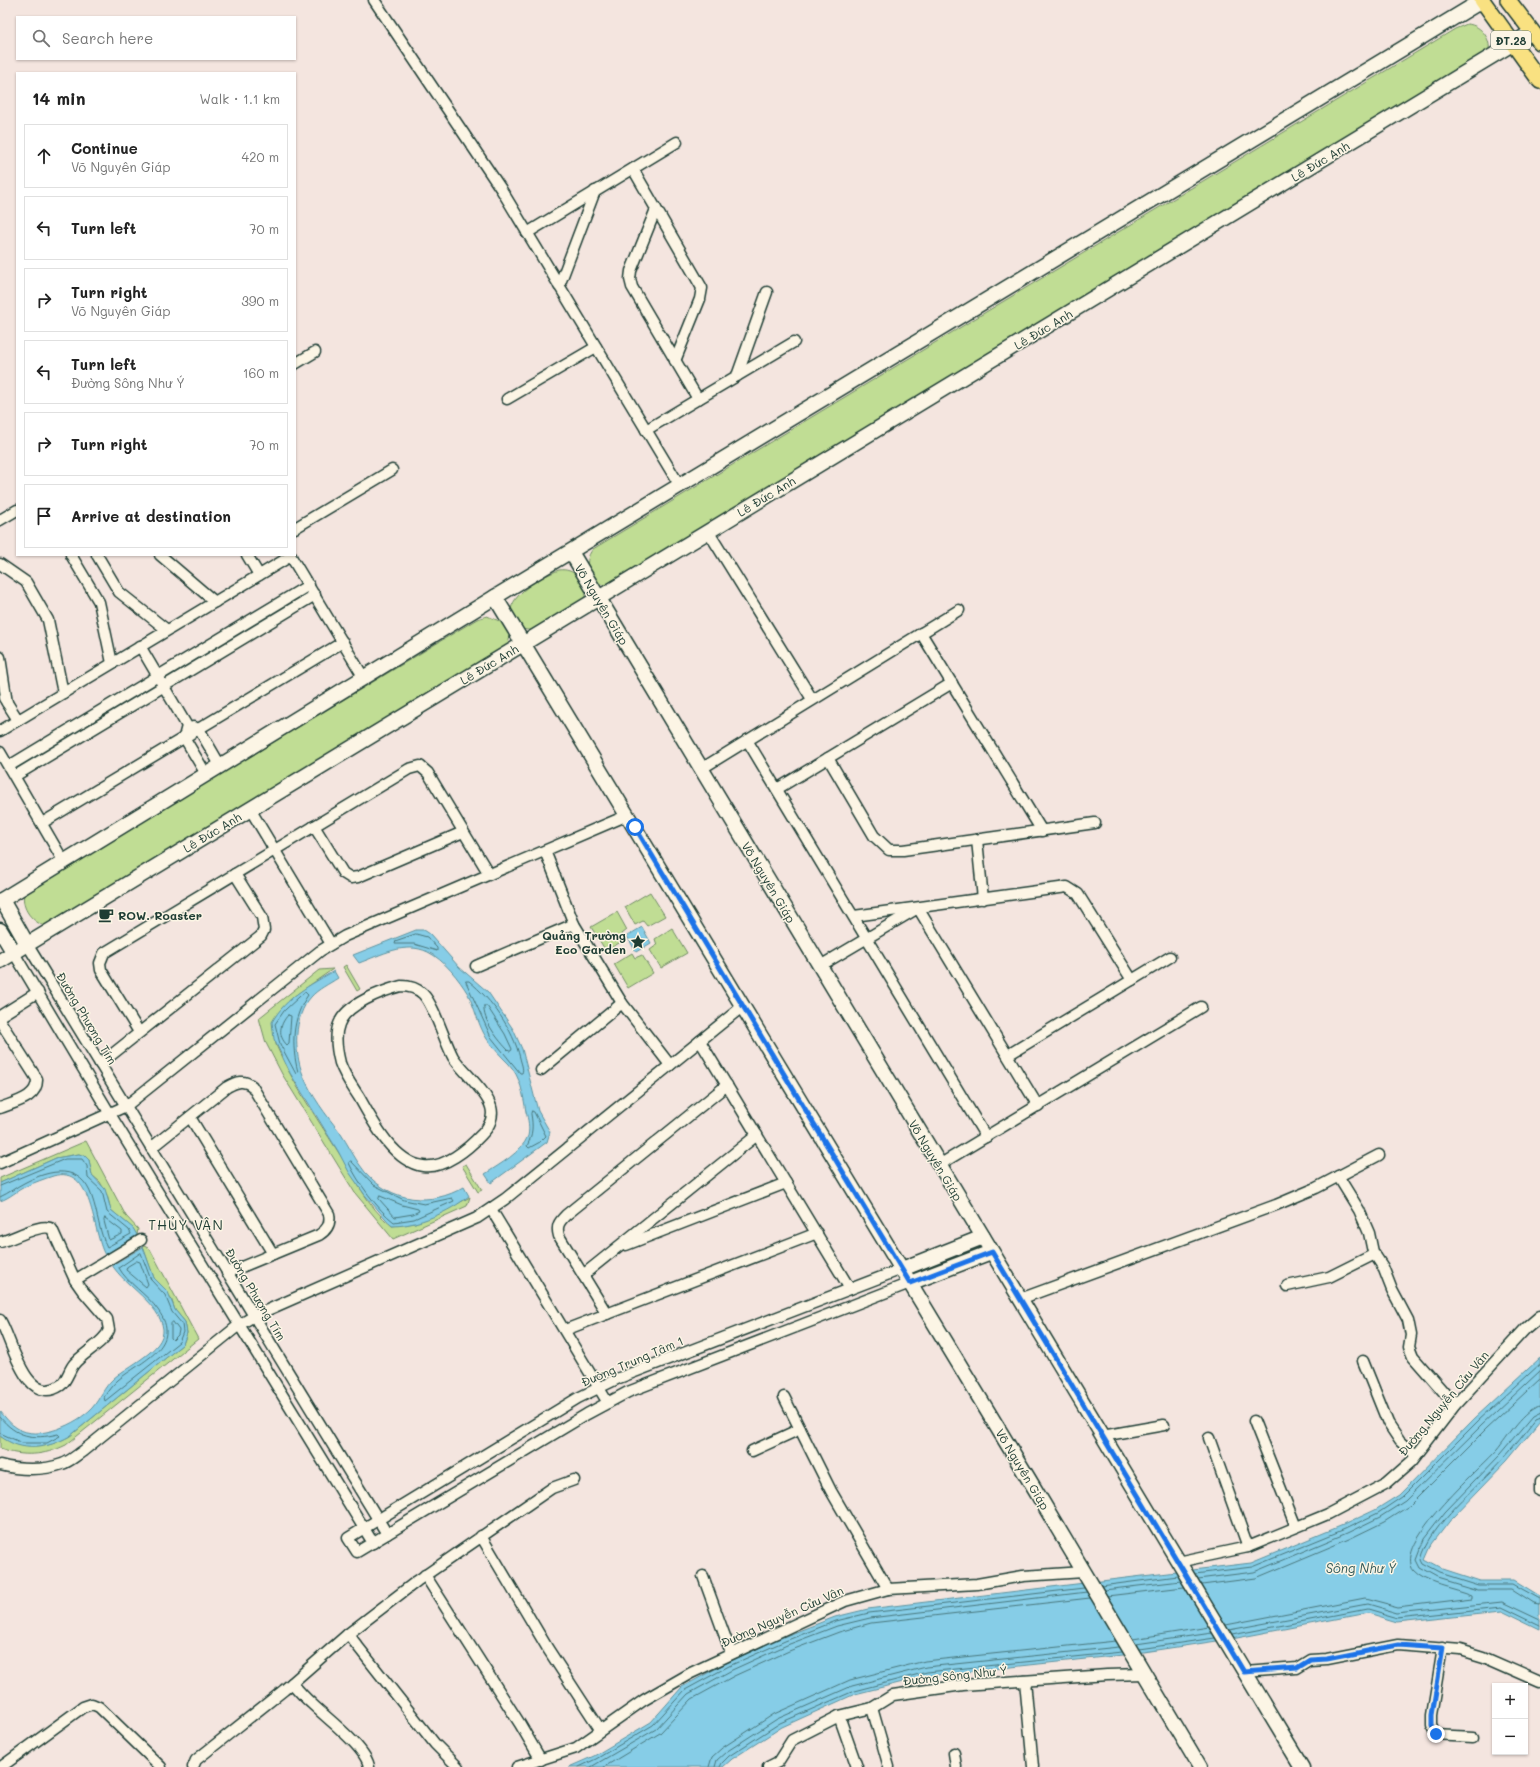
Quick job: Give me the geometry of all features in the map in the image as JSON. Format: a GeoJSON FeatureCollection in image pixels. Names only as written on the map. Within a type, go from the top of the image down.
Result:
{"type":"FeatureCollection","features":[{"type":"Feature","properties":{"kind":"main road","name":"ĐT.28"},"geometry":{"type":"LineString","coordinates":[[1483,0],[1540,81]]}},
{"type":"Feature","properties":{"kind":"main road","name":"ĐT.28"},"geometry":{"type":"LineString","coordinates":[[1508,0],[1536,37]]}},
{"type":"Feature","properties":{"kind":"street"},"geometry":{"type":"LineString","coordinates":[[374,0],[496,183],[680,486]]}},
{"type":"Feature","properties":{"kind":"street"},"geometry":{"type":"LineString","coordinates":[[28,944],[1,901],[495,597],[1483,0]]}},
{"type":"Feature","properties":{"kind":"street","name":"Lê Đức Anh"},"geometry":{"type":"LineString","coordinates":[[0,961],[1514,44],[1536,37]]}},
{"type":"Feature","properties":{"kind":"street"},"geometry":{"type":"LineString","coordinates":[[527,233],[677,142]]}},
{"type":"Feature","properties":{"kind":"street"},"geometry":{"type":"LineString","coordinates":[[633,169],[702,288],[700,299],[675,361]]}},
{"type":"Feature","properties":{"kind":"street"},"geometry":{"type":"LineString","coordinates":[[559,286],[595,191]]}},
{"type":"Feature","properties":{"kind":"street"},"geometry":{"type":"LineString","coordinates":[[656,209],[631,271],[630,279],[632,286],[698,399]]}},
{"type":"Feature","properties":{"kind":"street"},"geometry":{"type":"LineString","coordinates":[[737,376],[767,292]]}},
{"type":"Feature","properties":{"kind":"street"},"geometry":{"type":"LineString","coordinates":[[646,430],[794,342]]}},
{"type":"Feature","properties":{"kind":"street"},"geometry":{"type":"LineString","coordinates":[[508,399],[596,347]]}},
{"type":"Feature","properties":{"kind":"street"},"geometry":{"type":"LineString","coordinates":[[296,363],[315,352]]}},
{"type":"Feature","properties":{"kind":"street"},"geometry":{"type":"LineString","coordinates":[[296,527],[392,470]]}},
{"type":"Feature","properties":{"kind":"street"},"geometry":{"type":"LineString","coordinates":[[0,520],[16,511]]}},
{"type":"Feature","properties":{"kind":"street"},"geometry":{"type":"LineString","coordinates":[[708,531],[812,699]]}},
{"type":"Feature","properties":{"kind":"street","name":"Võ Nguyên Giáp"},"geometry":{"type":"LineString","coordinates":[[571,552],[1302,1767]]}},
{"type":"Feature","properties":{"kind":"street"},"geometry":{"type":"LineString","coordinates":[[71,556],[99,602],[112,663]]}},
{"type":"Feature","properties":{"kind":"street"},"geometry":{"type":"LineString","coordinates":[[97,556],[119,592],[167,630]]}},
{"type":"Feature","properties":{"kind":"street"},"geometry":{"type":"LineString","coordinates":[[161,556],[215,602]]}},
{"type":"Feature","properties":{"kind":"street"},"geometry":{"type":"LineString","coordinates":[[248,556],[259,575]]}},
{"type":"Feature","properties":{"kind":"street"},"geometry":{"type":"LineString","coordinates":[[0,731],[291,556],[364,678]]}},
{"type":"Feature","properties":{"kind":"street"},"geometry":{"type":"LineString","coordinates":[[0,564],[26,582],[48,620],[63,693]]}},
{"type":"Feature","properties":{"kind":"street"},"geometry":{"type":"LineString","coordinates":[[9,766],[309,586]]}},
{"type":"Feature","properties":{"kind":"street"},"geometry":{"type":"LineString","coordinates":[[14,776],[315,594]]}},
{"type":"Feature","properties":{"kind":"street","name":"Võ Nguyên Giáp"},"geometry":{"type":"LineString","coordinates":[[495,597],[902,1269],[1200,1767]]}},
{"type":"Feature","properties":{"kind":"street"},"geometry":{"type":"LineString","coordinates":[[701,769],[812,699],[959,610]]}},
{"type":"Feature","properties":{"kind":"street"},"geometry":{"type":"LineString","coordinates":[[921,633],[1042,831]]}},
{"type":"Feature","properties":{"kind":"street"},"geometry":{"type":"LineString","coordinates":[[42,823],[343,642]]}},
{"type":"Feature","properties":{"kind":"street"},"geometry":{"type":"LineString","coordinates":[[140,646],[187,726],[184,737],[206,774]]}},
{"type":"Feature","properties":{"kind":"street"},"geometry":{"type":"LineString","coordinates":[[0,658],[8,703]]}},
{"type":"Feature","properties":{"kind":"street"},"geometry":{"type":"LineString","coordinates":[[777,789],[952,682]]}},
{"type":"Feature","properties":{"kind":"street"},"geometry":{"type":"LineString","coordinates":[[0,691],[18,720]]}},
{"type":"Feature","properties":{"kind":"street"},"geometry":{"type":"LineString","coordinates":[[187,726],[199,729],[220,765]]}},
{"type":"Feature","properties":{"kind":"street"},"geometry":{"type":"LineString","coordinates":[[747,740],[986,1137]]}},
{"type":"Feature","properties":{"kind":"street"},"geometry":{"type":"LineString","coordinates":[[0,752],[64,862]]}},
{"type":"Feature","properties":{"kind":"street"},"geometry":{"type":"LineString","coordinates":[[828,758],[874,836],[889,850],[903,850],[1095,823]]}},
{"type":"Feature","properties":{"kind":"street"},"geometry":{"type":"LineString","coordinates":[[139,1032],[102,970],[100,963],[104,953],[409,768],[420,766],[428,773],[489,874]]}},
{"type":"Feature","properties":{"kind":"street"},"geometry":{"type":"LineString","coordinates":[[250,810],[331,944]]}},
{"type":"Feature","properties":{"kind":"street"},"geometry":{"type":"LineString","coordinates":[[0,1163],[126,1106],[320,951],[345,936],[628,815]]}},
{"type":"Feature","properties":{"kind":"street"},"geometry":{"type":"LineString","coordinates":[[314,826],[343,873],[352,878],[358,877],[463,832]]}},
{"type":"Feature","properties":{"kind":"street"},"geometry":{"type":"LineString","coordinates":[[977,840],[983,899]]}},
{"type":"Feature","properties":{"kind":"street"},"geometry":{"type":"LineString","coordinates":[[544,851],[574,924],[622,1003],[670,1065]]}},
{"type":"Feature","properties":{"kind":"street"},"geometry":{"type":"LineString","coordinates":[[100,1064],[261,936],[264,930],[262,917],[235,874]]}},
{"type":"Feature","properties":{"kind":"street"},"geometry":{"type":"LineString","coordinates":[[854,916],[1067,888],[1078,894],[1132,980]]}},
{"type":"Feature","properties":{"kind":"street"},"geometry":{"type":"LineString","coordinates":[[820,966],[918,908]]}},
{"type":"Feature","properties":{"kind":"street"},"geometry":{"type":"LineString","coordinates":[[918,908],[1038,1106]]}},
{"type":"Feature","properties":{"kind":"street"},"geometry":{"type":"LineString","coordinates":[[476,966],[574,924]]}},
{"type":"Feature","properties":{"kind":"street"},"geometry":{"type":"LineString","coordinates":[[0,930],[110,1114],[373,1543],[628,1392],[992,1252]]}},
{"type":"Feature","properties":{"kind":"street","name":"Đường Phượng Tím"},"geometry":{"type":"LineString","coordinates":[[28,944],[387,1534]]}},
{"type":"Feature","properties":{"kind":"street"},"geometry":{"type":"LineString","coordinates":[[1008,1055],[1170,957]]}},
{"type":"Feature","properties":{"kind":"street"},"geometry":{"type":"LineString","coordinates":[[401,986],[409,986],[422,993],[428,999],[454,1057],[488,1099],[492,1113],[488,1126],[478,1138],[454,1157],[430,1167],[412,1163],[404,1157],[378,1130],[349,1081],[341,1063],[336,1032],[343,1015],[369,998],[401,986]]}},
{"type":"Feature","properties":{"kind":"street"},"geometry":{"type":"LineString","coordinates":[[0,1016],[38,992]]}},
{"type":"Feature","properties":{"kind":"street"},"geometry":{"type":"LineString","coordinates":[[541,1070],[622,1003]]}},
{"type":"Feature","properties":{"kind":"street"},"geometry":{"type":"LineString","coordinates":[[0,1465],[22,1469],[40,1468],[62,1464],[68,1461],[84,1451],[239,1325],[254,1316],[477,1218],[506,1199],[743,1006]]}},
{"type":"Feature","properties":{"kind":"street"},"geometry":{"type":"LineString","coordinates":[[939,1165],[1201,1008]]}},
{"type":"Feature","properties":{"kind":"street"},"geometry":{"type":"LineString","coordinates":[[0,1021],[37,1078],[37,1085],[35,1091],[29,1096],[0,1108]]}},
{"type":"Feature","properties":{"kind":"street"},"geometry":{"type":"LineString","coordinates":[[700,1041],[850,1289]]}},
{"type":"Feature","properties":{"kind":"street"},"geometry":{"type":"LineString","coordinates":[[151,1148],[234,1084],[248,1082],[256,1093],[329,1214],[330,1220],[325,1231],[227,1273]]}},
{"type":"Feature","properties":{"kind":"street"},"geometry":{"type":"LineString","coordinates":[[607,1314],[559,1236],[557,1229],[559,1222],[727,1085]]}},
{"type":"Feature","properties":{"kind":"street"},"geometry":{"type":"LineString","coordinates":[[190,1117],[273,1254]]}},
{"type":"Feature","properties":{"kind":"street"},"geometry":{"type":"LineString","coordinates":[[583,1275],[757,1135]]}},
{"type":"Feature","properties":{"kind":"street"},"geometry":{"type":"LineString","coordinates":[[1020,1299],[1276,1205],[1316,1188],[1379,1154]]}},
{"type":"Feature","properties":{"kind":"street"},"geometry":{"type":"LineString","coordinates":[[1338,1176],[1359,1210],[1369,1233],[1375,1254],[1408,1320],[1412,1335],[1408,1347],[1413,1357],[1455,1405]]}},
{"type":"Feature","properties":{"kind":"street"},"geometry":{"type":"LineString","coordinates":[[617,1249],[786,1183]]}},
{"type":"Feature","properties":{"kind":"street"},"geometry":{"type":"LineString","coordinates":[[491,1209],[608,1403]]}},
{"type":"Feature","properties":{"kind":"street"},"geometry":{"type":"LineString","coordinates":[[0,1242],[16,1238],[42,1226],[48,1226],[55,1234],[64,1258],[75,1280],[107,1319],[110,1330],[104,1338],[78,1360],[62,1384],[49,1389],[37,1387],[32,1384],[20,1367],[1,1323]]}},
{"type":"Feature","properties":{"kind":"street"},"geometry":{"type":"LineString","coordinates":[[565,1330],[817,1233]]}},
{"type":"Feature","properties":{"kind":"street"},"geometry":{"type":"LineString","coordinates":[[902,1269],[983,1237]]}},
{"type":"Feature","properties":{"kind":"street"},"geometry":{"type":"LineString","coordinates":[[75,1280],[141,1240]]}},
{"type":"Feature","properties":{"kind":"street"},"geometry":{"type":"LineString","coordinates":[[1287,1286],[1329,1277],[1375,1254]]}},
{"type":"Feature","properties":{"kind":"street","name":"Đường Trung Tâm 1"},"geometry":{"type":"LineString","coordinates":[[373,1543],[358,1552],[348,1538],[578,1398],[619,1378],[902,1269]]}},
{"type":"Feature","properties":{"kind":"street","name":"Đường Nguyễn Cửu Vân"},"geometry":{"type":"LineString","coordinates":[[1179,1564],[1248,1547],[1328,1514],[1387,1483],[1416,1455],[1455,1405],[1526,1328],[1540,1316]]}},
{"type":"Feature","properties":{"kind":"street"},"geometry":{"type":"LineString","coordinates":[[1363,1361],[1388,1423],[1400,1441],[1416,1455]]}},
{"type":"Feature","properties":{"kind":"street"},"geometry":{"type":"LineString","coordinates":[[784,1397],[832,1491],[888,1589]]}},
{"type":"Feature","properties":{"kind":"street"},"geometry":{"type":"LineString","coordinates":[[1254,1421],[1296,1527]]}},
{"type":"Feature","properties":{"kind":"street"},"geometry":{"type":"LineString","coordinates":[[1102,1436],[1164,1425]]}},
{"type":"Feature","properties":{"kind":"street"},"geometry":{"type":"LineString","coordinates":[[752,1451],[800,1429]]}},
{"type":"Feature","properties":{"kind":"street"},"geometry":{"type":"LineString","coordinates":[[1210,1438],[1248,1547]]}},
{"type":"Feature","properties":{"kind":"street"},"geometry":{"type":"LineString","coordinates":[[193,1767],[196,1760],[292,1683],[348,1634],[425,1575],[552,1488],[574,1480]]}},
{"type":"Feature","properties":{"kind":"street"},"geometry":{"type":"LineString","coordinates":[[1540,1482],[1540,1492]]}},
{"type":"Feature","properties":{"kind":"street"},"geometry":{"type":"LineString","coordinates":[[481,1536],[548,1649],[600,1729]]}},
{"type":"Feature","properties":{"kind":"street"},"geometry":{"type":"LineString","coordinates":[[425,1575],[520,1724],[540,1760]]}},
{"type":"Feature","properties":{"kind":"street"},"geometry":{"type":"LineString","coordinates":[[703,1576],[731,1653]]}},
{"type":"Feature","properties":{"kind":"street","name":"Đường Nguyễn Cửu Vân"},"geometry":{"type":"LineString","coordinates":[[517,1767],[576,1748],[600,1729],[644,1700],[690,1673],[786,1629],[816,1613],[845,1601],[888,1589],[977,1584],[1024,1576],[1086,1576]]}},
{"type":"Feature","properties":{"kind":"street"},"geometry":{"type":"LineString","coordinates":[[348,1634],[435,1744],[458,1767]]}},
{"type":"Feature","properties":{"kind":"street"},"geometry":{"type":"LineString","coordinates":[[1241,1666],[1297,1668],[1310,1660],[1327,1659],[1398,1645],[1460,1650],[1483,1657],[1540,1682]]}},
{"type":"Feature","properties":{"kind":"street"},"geometry":{"type":"LineString","coordinates":[[1442,1648],[1431,1715],[1433,1731],[1436,1734],[1473,1736]]}},
{"type":"Feature","properties":{"kind":"street","name":"Đường Sông Như Ý"},"geometry":{"type":"LineString","coordinates":[[768,1767],[779,1765],[792,1740],[839,1716],[872,1708],[893,1695],[963,1685],[1143,1671]]}},
{"type":"Feature","properties":{"kind":"street"},"geometry":{"type":"LineString","coordinates":[[1025,1681],[1033,1767]]}},
{"type":"Feature","properties":{"kind":"street"},"geometry":{"type":"LineString","coordinates":[[292,1683],[311,1703],[348,1736],[367,1760],[369,1767]]}},
{"type":"Feature","properties":{"kind":"street"},"geometry":{"type":"LineString","coordinates":[[1,1767],[76,1711],[82,1707],[92,1704],[99,1707],[161,1767]]}},
{"type":"Feature","properties":{"kind":"street"},"geometry":{"type":"LineString","coordinates":[[872,1708],[889,1767]]}},
{"type":"Feature","properties":{"kind":"street"},"geometry":{"type":"LineString","coordinates":[[839,1716],[858,1767]]}},
{"type":"Feature","properties":{"kind":"street"},"geometry":{"type":"LineString","coordinates":[[954,1753],[956,1767]]}},
{"type":"Feature","properties":{"kind":"green space"},"geometry":{"type":"Polygon","coordinates":[[[1467,24],[1477,27],[1488,39],[1488,55],[608,586],[596,581],[592,577],[589,572],[588,560],[593,549],[1455,29],[1467,24]]]}},
{"type":"Feature","properties":{"kind":"green space"},"geometry":{"type":"Polygon","coordinates":[[[559,570],[569,571],[577,575],[586,592],[584,600],[535,631],[521,629],[511,609],[514,602],[530,585],[559,570]]]}},
{"type":"Feature","properties":{"kind":"green space"},"geometry":{"type":"Polygon","coordinates":[[[487,616],[502,622],[510,635],[508,645],[47,927],[37,922],[29,914],[24,904],[24,893],[477,619],[487,616]]]}},
{"type":"Feature","properties":{"kind":"green space"},"geometry":{"type":"Polygon","coordinates":[[[650,892],[665,916],[647,926],[643,921],[635,925],[625,907],[650,892]]]}},
{"type":"Feature","properties":{"kind":"green space"},"geometry":{"type":"Polygon","coordinates":[[[617,912],[627,930],[622,934],[624,940],[606,951],[591,927],[617,912]]]}},
{"type":"Feature","properties":{"kind":"green space"},"geometry":{"type":"Polygon","coordinates":[[[672,928],[687,953],[661,968],[650,950],[657,945],[655,939],[672,928]]]}},
{"type":"Feature","properties":{"kind":"green space"},"geometry":{"type":"Polygon","coordinates":[[[632,953],[635,958],[642,955],[653,973],[628,988],[614,964],[632,953]]]}},
{"type":"Feature","properties":{"kind":"green space"},"geometry":{"type":"Polygon","coordinates":[[[346,965],[360,989],[357,991],[343,967],[346,965]]]}},
{"type":"Feature","properties":{"kind":"green space"},"geometry":{"type":"Polygon","coordinates":[[[333,969],[293,997],[275,1017],[276,1044],[283,1060],[305,1099],[368,1200],[383,1219],[392,1226],[415,1223],[440,1213],[470,1197],[467,1206],[393,1239],[355,1193],[282,1074],[266,1043],[259,1018],[319,970],[333,969]]]}},
{"type":"Feature","properties":{"kind":"green space"},"geometry":{"type":"Polygon","coordinates":[[[86,1141],[126,1216],[138,1229],[137,1235],[132,1228],[111,1210],[107,1195],[100,1182],[92,1175],[89,1160],[79,1154],[56,1158],[0,1183],[0,1178],[86,1141]]]}},
{"type":"Feature","properties":{"kind":"green space"},"geometry":{"type":"Polygon","coordinates":[[[466,1164],[482,1190],[478,1192],[462,1166],[466,1164]]]}},
{"type":"Feature","properties":{"kind":"green space"},"geometry":{"type":"Polygon","coordinates":[[[144,1246],[150,1249],[198,1339],[66,1445],[58,1449],[33,1454],[9,1452],[0,1449],[0,1436],[17,1445],[35,1447],[52,1444],[70,1436],[183,1344],[187,1333],[185,1322],[175,1310],[171,1298],[154,1278],[143,1247],[144,1246]]]}},
{"type":"Feature","properties":{"kind":"water"},"geometry":{"type":"Polygon","coordinates":[[[642,927],[651,943],[636,952],[627,936],[642,927]]]}},
{"type":"Feature","properties":{"kind":"water"},"geometry":{"type":"Polygon","coordinates":[[[416,930],[424,930],[430,934],[459,967],[488,992],[513,1029],[522,1049],[538,1111],[550,1132],[547,1142],[491,1183],[485,1174],[510,1158],[520,1148],[528,1136],[529,1130],[519,1081],[513,1069],[494,1049],[487,1039],[481,1028],[468,994],[456,976],[440,960],[428,952],[411,948],[393,950],[359,963],[353,955],[416,930]]]}},
{"type":"Feature","properties":{"kind":"water"},"geometry":{"type":"Polygon","coordinates":[[[334,971],[338,978],[320,989],[311,997],[305,1005],[298,1024],[298,1056],[306,1082],[314,1097],[339,1131],[365,1172],[375,1182],[387,1190],[399,1195],[425,1199],[451,1193],[464,1187],[469,1196],[443,1213],[412,1224],[392,1226],[365,1195],[349,1172],[338,1151],[290,1073],[274,1039],[272,1022],[284,1005],[299,992],[334,971]]]}},
{"type":"Feature","properties":{"kind":"water"},"geometry":{"type":"Polygon","coordinates":[[[79,1154],[85,1156],[89,1160],[92,1175],[105,1189],[111,1210],[133,1228],[137,1235],[105,1255],[90,1203],[77,1180],[66,1175],[53,1176],[23,1188],[0,1201],[0,1183],[56,1158],[79,1154]]]}},
{"type":"Feature","properties":{"kind":"water"},"geometry":{"type":"Polygon","coordinates":[[[143,1247],[154,1278],[168,1292],[175,1310],[185,1322],[187,1333],[183,1344],[70,1436],[44,1446],[26,1447],[17,1445],[0,1436],[0,1411],[17,1428],[26,1432],[46,1432],[77,1420],[92,1408],[113,1379],[152,1351],[158,1344],[162,1337],[163,1329],[156,1311],[112,1265],[143,1247]]]}},
{"type":"Feature","properties":{"kind":"water","name":"Sông Như Ý"},"geometry":{"type":"Polygon","coordinates":[[[1540,1358],[1540,1421],[1507,1461],[1452,1518],[1432,1544],[1425,1560],[1442,1569],[1479,1581],[1514,1581],[1540,1597],[1540,1630],[1501,1611],[1397,1622],[1367,1613],[1237,1638],[1123,1655],[927,1676],[855,1694],[782,1727],[732,1759],[723,1767],[569,1767],[594,1756],[651,1722],[682,1687],[728,1662],[783,1637],[835,1617],[868,1609],[1251,1563],[1343,1525],[1375,1510],[1399,1495],[1475,1418],[1540,1358]]]}},
{"type":"Feature","properties":{"kind":"pier"},"geometry":{"type":"Polygon","coordinates":[[[142,1245],[144,1246],[111,1266],[111,1264],[142,1245]]]}},
{"type":"Feature","properties":{"kind":"place","name":"ROW. Roaster"},"geometry":{"type":"Point","coordinates":[106,915]}},
{"type":"Feature","properties":{"kind":"place","name":"Quảng Trường Eco Garden"},"geometry":{"type":"Point","coordinates":[638,942]}},
{"type":"Feature","properties":{"kind":"district","name":"THỦY VÂN"},"geometry":{"type":"Point","coordinates":[186,1224]}},
{"type":"Feature","properties":{"kind":"route"},"geometry":{"type":"LineString","coordinates":[[635,827],[910,1283],[992,1252],[1244,1672],[1297,1668],[1310,1660],[1327,1659],[1398,1645],[1442,1648],[1431,1715],[1431,1725],[1436,1734]]}}]}
